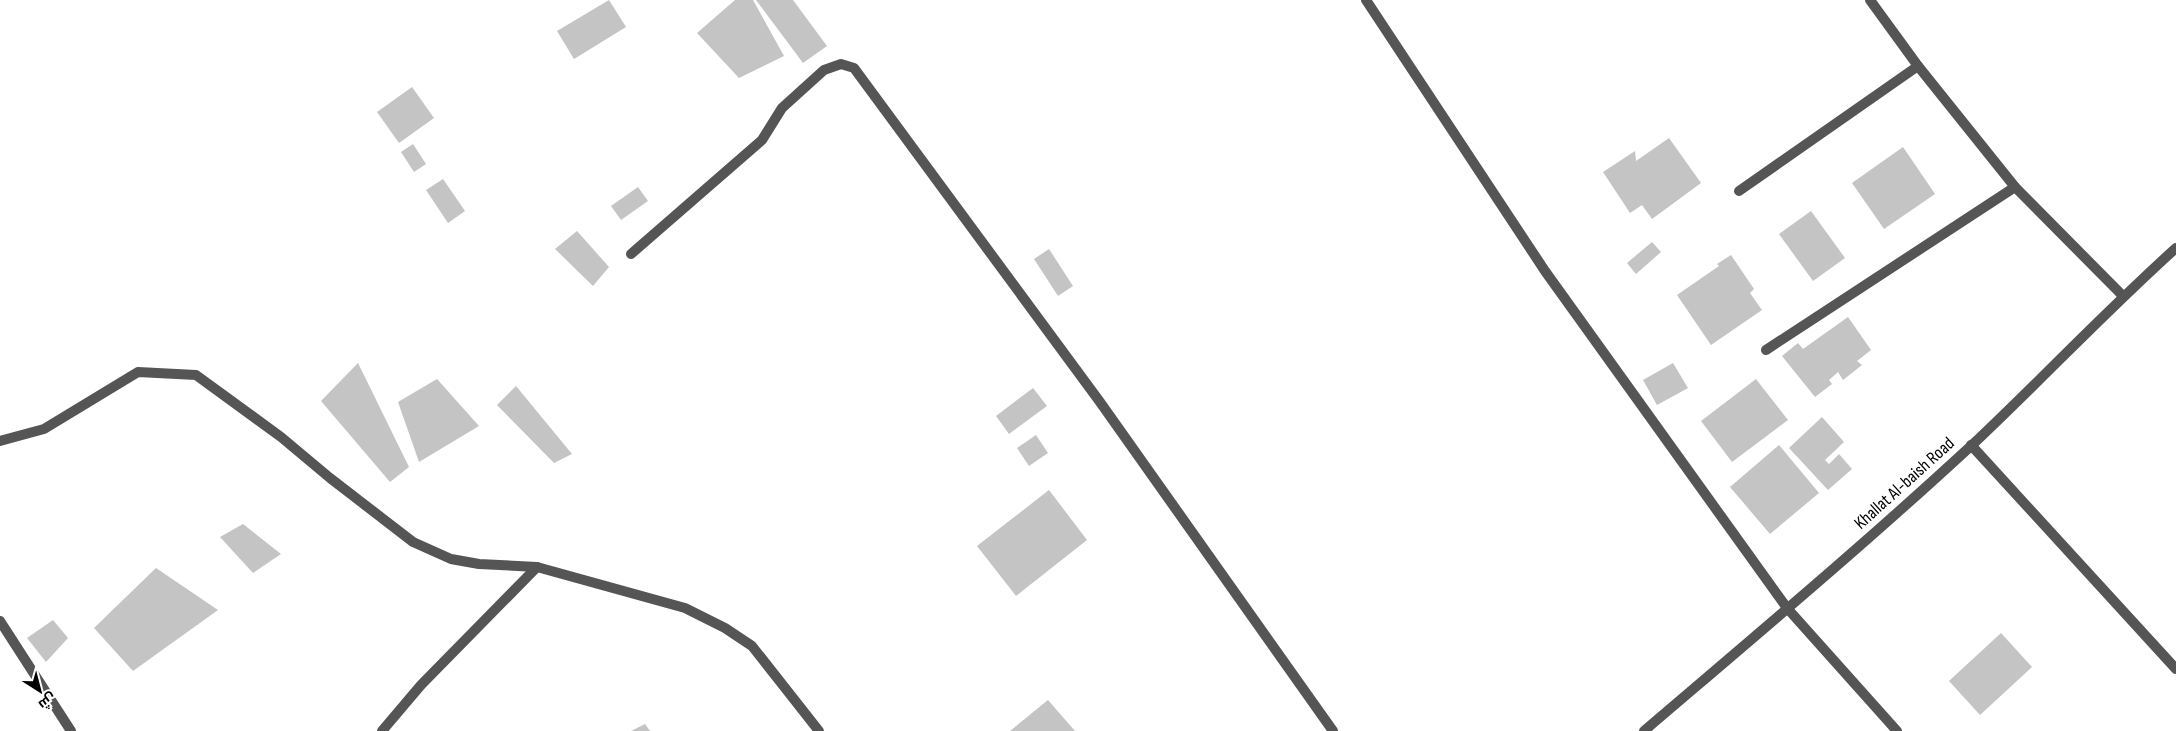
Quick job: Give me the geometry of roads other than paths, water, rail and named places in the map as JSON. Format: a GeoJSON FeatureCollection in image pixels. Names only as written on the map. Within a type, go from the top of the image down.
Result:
{"type":"FeatureCollection","features":[{"type":"Feature","properties":{"kind":"street"},"geometry":{"type":"LineString","coordinates":[[1366,0],[1545,270],[1787,608],[1897,731]]}},
{"type":"Feature","properties":{"kind":"street"},"geometry":{"type":"LineString","coordinates":[[1870,0],[1918,66],[2015,187],[2123,296]]}},
{"type":"Feature","properties":{"kind":"street"},"geometry":{"type":"LineString","coordinates":[[631,254],[762,140],[782,108],[824,70],[841,64],[854,68],[1100,402],[1333,731]]}},
{"type":"Feature","properties":{"kind":"street"},"geometry":{"type":"LineString","coordinates":[[1739,190],[1918,66]]}},
{"type":"Feature","properties":{"kind":"street"},"geometry":{"type":"LineString","coordinates":[[1766,350],[2015,187]]}},
{"type":"Feature","properties":{"kind":"street","name":"Khallat Al-baish Road"},"geometry":{"type":"LineString","coordinates":[[1644,731],[1972,445],[2123,296],[2176,248]]}},
{"type":"Feature","properties":{"kind":"street"},"geometry":{"type":"LineString","coordinates":[[0,441],[44,429],[138,372],[196,375],[281,437],[330,478],[413,542],[451,559],[479,564],[537,567],[685,608],[725,628],[752,646],[819,731]]}},
{"type":"Feature","properties":{"kind":"street"},"geometry":{"type":"LineString","coordinates":[[1972,445],[2176,669]]}},
{"type":"Feature","properties":{"kind":"street"},"geometry":{"type":"LineString","coordinates":[[382,731],[421,685],[537,567]]}},
{"type":"Feature","properties":{"kind":"street"},"geometry":{"type":"LineString","coordinates":[[0,622],[71,731]]}}]}
